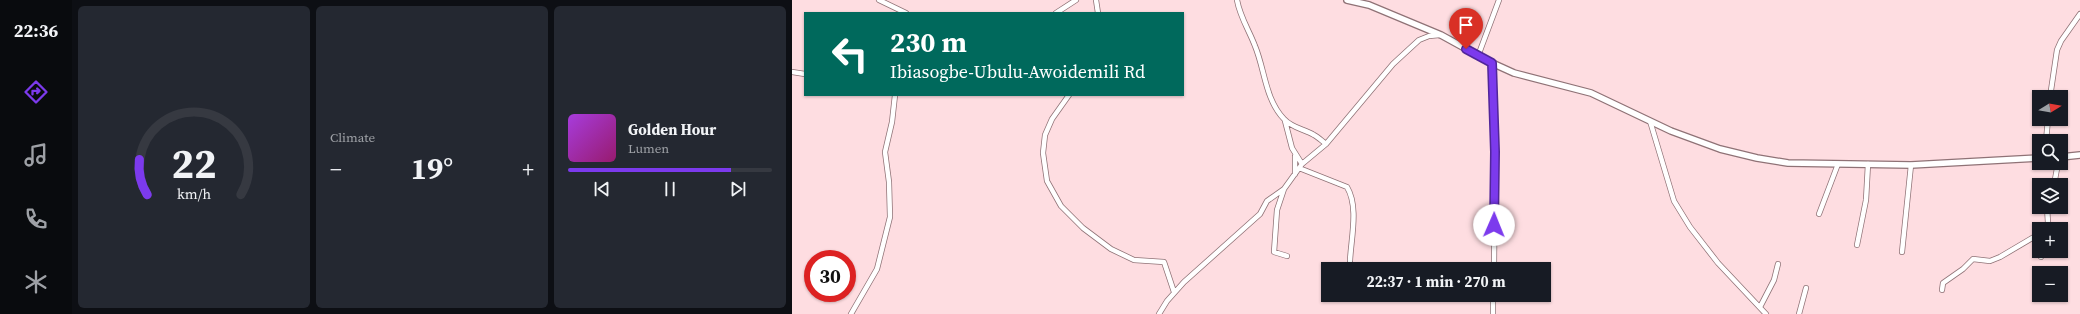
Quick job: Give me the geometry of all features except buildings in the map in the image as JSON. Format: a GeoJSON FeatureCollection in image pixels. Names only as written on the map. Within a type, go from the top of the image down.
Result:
{"type":"FeatureCollection","features":[{"type":"Feature","properties":{"kind":"street"},"geometry":{"type":"LineString","coordinates":[[880,0],[904,12]]}},
{"type":"Feature","properties":{"kind":"street"},"geometry":{"type":"LineString","coordinates":[[1058,12],[1076,0]]}},
{"type":"Feature","properties":{"kind":"street"},"geometry":{"type":"LineString","coordinates":[[1096,0],[1098,12]]}},
{"type":"Feature","properties":{"kind":"street"},"geometry":{"type":"LineString","coordinates":[[1237,0],[1243,22],[1257,51],[1268,91],[1275,109],[1292,126],[1315,135],[1326,144]]}},
{"type":"Feature","properties":{"kind":"street"},"geometry":{"type":"LineString","coordinates":[[1347,0],[1369,3],[1441,35],[1478,56],[1514,73],[1591,93],[1650,121],[1720,149],[1757,158],[1788,163],[1911,165],[2032,158]]}},
{"type":"Feature","properties":{"kind":"street"},"geometry":{"type":"LineString","coordinates":[[1478,56],[1498,0]]}},
{"type":"Feature","properties":{"kind":"street"},"geometry":{"type":"LineString","coordinates":[[2051,90],[2061,41],[2080,14]]}},
{"type":"Feature","properties":{"kind":"street"},"geometry":{"type":"LineString","coordinates":[[1421,39],[1425,28]]}},
{"type":"Feature","properties":{"kind":"street"},"geometry":{"type":"LineString","coordinates":[[1159,314],[1174,292],[1260,214],[1267,201],[1284,189],[1300,166],[1326,144],[1393,64],[1421,39],[1429,36],[1441,35]]}},
{"type":"Feature","properties":{"kind":"street"},"geometry":{"type":"LineString","coordinates":[[1492,63],[1495,152],[1494,262]]}},
{"type":"Feature","properties":{"kind":"street"},"geometry":{"type":"LineString","coordinates":[[792,72],[804,74]]}},
{"type":"Feature","properties":{"kind":"street"},"geometry":{"type":"LineString","coordinates":[[851,314],[877,269],[890,217],[889,182],[885,152],[892,122],[895,96]]}},
{"type":"Feature","properties":{"kind":"street"},"geometry":{"type":"LineString","coordinates":[[1068,96],[1052,119],[1045,135],[1043,153],[1047,181],[1061,206],[1083,228],[1111,249],[1134,260],[1164,262],[1174,292]]}},
{"type":"Feature","properties":{"kind":"street"},"geometry":{"type":"LineString","coordinates":[[1285,120],[1286,131],[1300,166],[1347,187],[1351,194],[1353,217],[1350,261]]}},
{"type":"Feature","properties":{"kind":"street"},"geometry":{"type":"LineString","coordinates":[[1650,121],[1674,201],[1690,226],[1718,263],[1766,314]]}},
{"type":"Feature","properties":{"kind":"street"},"geometry":{"type":"LineString","coordinates":[[1295,175],[1296,156]]}},
{"type":"Feature","properties":{"kind":"street"},"geometry":{"type":"LineString","coordinates":[[2068,157],[2080,156]]}},
{"type":"Feature","properties":{"kind":"street"},"geometry":{"type":"LineString","coordinates":[[1819,214],[1838,164]]}},
{"type":"Feature","properties":{"kind":"street"},"geometry":{"type":"LineString","coordinates":[[1857,244],[1866,200],[1868,164]]}},
{"type":"Feature","properties":{"kind":"street"},"geometry":{"type":"LineString","coordinates":[[1902,252],[1911,165]]}},
{"type":"Feature","properties":{"kind":"street"},"geometry":{"type":"LineString","coordinates":[[1284,189],[1277,210],[1274,252],[1286,256]]}},
{"type":"Feature","properties":{"kind":"street"},"geometry":{"type":"LineString","coordinates":[[1942,290],[1943,283],[1963,269],[1973,259],[1990,261],[2000,257],[2032,238]]}},
{"type":"Feature","properties":{"kind":"street"},"geometry":{"type":"LineString","coordinates":[[1760,307],[1774,280],[1778,264]]}},
{"type":"Feature","properties":{"kind":"street"},"geometry":{"type":"LineString","coordinates":[[1799,314],[1806,288]]}},
{"type":"Feature","properties":{"kind":"street"},"geometry":{"type":"LineString","coordinates":[[1493,314],[1494,302]]}},
{"type":"Feature","properties":{"kind":"route"},"geometry":{"type":"LineString","coordinates":[[1466,49],[1492,63],[1495,152],[1494,225]]}}]}
